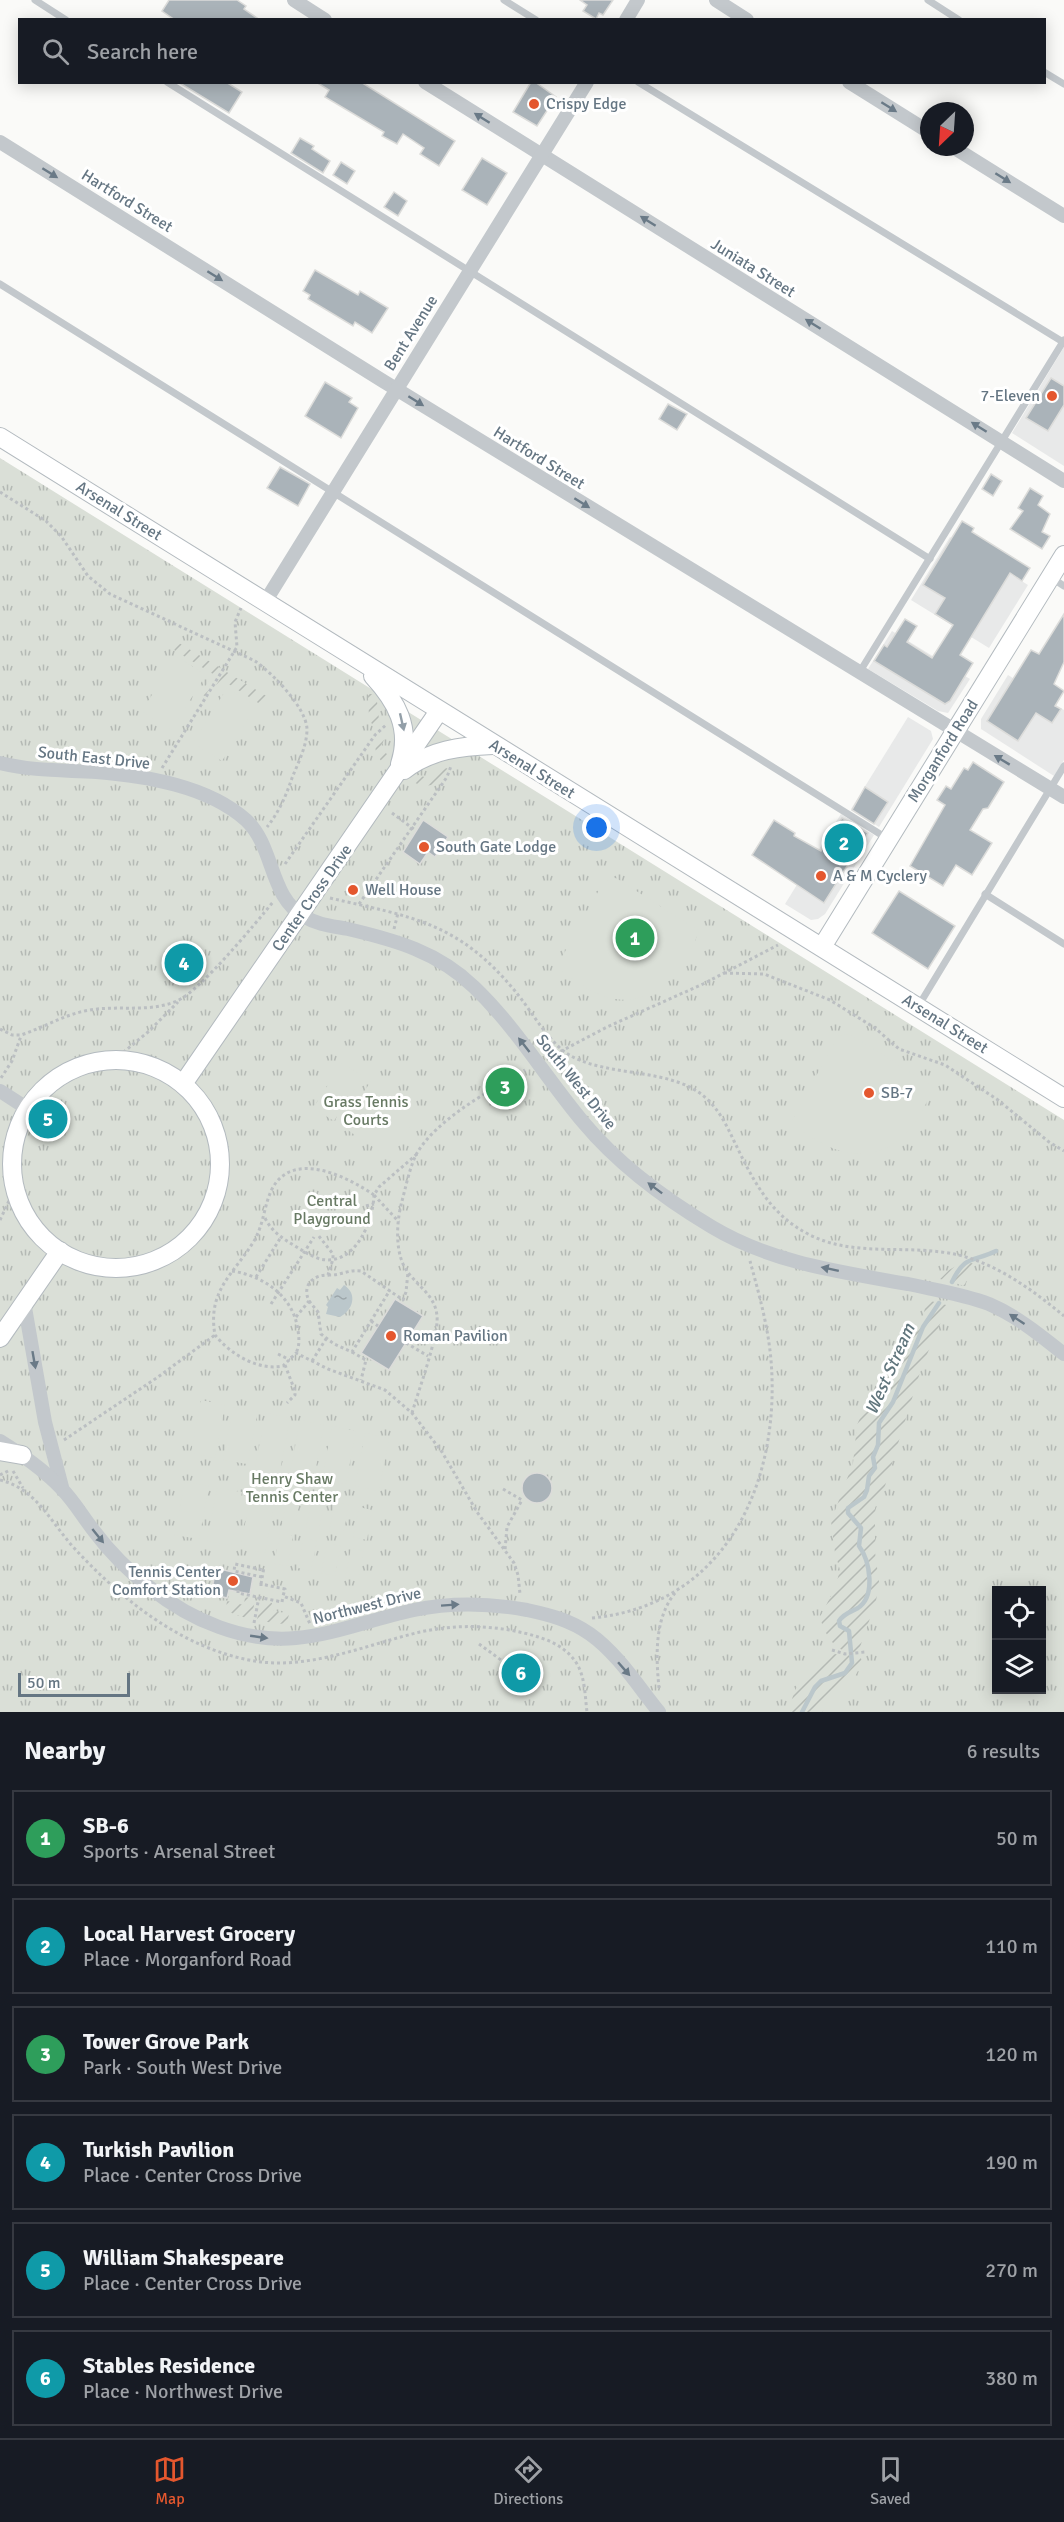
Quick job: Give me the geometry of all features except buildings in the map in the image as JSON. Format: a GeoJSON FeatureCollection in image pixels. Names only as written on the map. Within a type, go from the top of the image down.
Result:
{"type":"FeatureCollection","features":[{"type":"Feature","properties":{"kind":"street"},"geometry":{"type":"LineString","coordinates":[[294,0],[322,18]]}},
{"type":"Feature","properties":{"kind":"street"},"geometry":{"type":"LineString","coordinates":[[627,18],[638,0]]}},
{"type":"Feature","properties":{"kind":"street"},"geometry":{"type":"LineString","coordinates":[[716,0],[744,18]]}},
{"type":"Feature","properties":{"kind":"street","name":"Juniata Street"},"geometry":{"type":"LineString","coordinates":[[428,84],[1064,481]]}},
{"type":"Feature","properties":{"kind":"street","name":"Bent Avenue"},"geometry":{"type":"LineString","coordinates":[[265,602],[585,84]]}},
{"type":"Feature","properties":{"kind":"street"},"geometry":{"type":"LineString","coordinates":[[852,84],[920,126]]}},
{"type":"Feature","properties":{"kind":"street","name":"Hartford Street"},"geometry":{"type":"LineString","coordinates":[[0,142],[859,674],[1064,797]]}},
{"type":"Feature","properties":{"kind":"street"},"geometry":{"type":"LineString","coordinates":[[967,156],[1064,216]]}},
{"type":"Feature","properties":{"kind":"street","name":"Arsenal Street"},"geometry":{"type":"LineString","coordinates":[[0,437],[1064,1098]]}},
{"type":"Feature","properties":{"kind":"street","name":"Morganford Road"},"geometry":{"type":"LineString","coordinates":[[822,947],[955,732],[1057,581],[1064,555]]}},
{"type":"Feature","properties":{"kind":"street"},"geometry":{"type":"LineString","coordinates":[[357,659],[390,696],[402,720],[403,755],[395,777]]}},
{"type":"Feature","properties":{"kind":"street","name":"Center Cross Drive"},"geometry":{"type":"LineString","coordinates":[[183,1084],[439,711]]}},
{"type":"Feature","properties":{"kind":"street"},"geometry":{"type":"LineString","coordinates":[[395,777],[430,754],[459,747],[493,745]]}},
{"type":"Feature","properties":{"kind":"street","name":"South East Drive"},"geometry":{"type":"LineString","coordinates":[[0,763],[43,770],[96,772],[154,781],[216,800],[244,818],[260,835],[282,892],[290,905],[300,914]]}},
{"type":"Feature","properties":{"kind":"street","name":"South West Drive"},"geometry":{"type":"LineString","coordinates":[[300,914],[316,922],[394,940],[417,948],[438,958],[458,972],[500,1015],[585,1125],[609,1149],[667,1197],[727,1236],[767,1254],[791,1261],[936,1290],[988,1304],[1029,1326],[1064,1354]]}},
{"type":"Feature","properties":{"kind":"street"},"geometry":{"type":"LineString","coordinates":[[114,1060],[132,1061],[151,1066],[183,1084],[207,1114],[219,1149],[216,1194],[199,1226],[173,1251],[156,1259],[130,1266],[93,1265],[60,1251],[46,1240],[29,1220],[15,1188],[12,1172],[13,1147],[20,1123],[40,1093],[64,1074],[92,1063],[114,1060]]}},
{"type":"Feature","properties":{"kind":"street"},"geometry":{"type":"LineString","coordinates":[[0,1091],[28,1109]]}},
{"type":"Feature","properties":{"kind":"street"},"geometry":{"type":"LineString","coordinates":[[0,1338],[60,1251]]}},
{"type":"Feature","properties":{"kind":"street","name":"Northwest Drive"},"geometry":{"type":"LineString","coordinates":[[24,1302],[45,1422],[62,1489],[110,1551],[174,1604],[217,1627],[257,1638],[297,1640],[333,1633],[415,1610],[444,1605],[480,1604],[536,1612],[561,1618],[592,1635],[606,1648],[659,1712]]}},
{"type":"Feature","properties":{"kind":"street","name":"Northwest Drive"},"geometry":{"type":"LineString","coordinates":[[0,1441],[16,1465],[62,1489]]}},
{"type":"Feature","properties":{"kind":"street"},"geometry":{"type":"LineString","coordinates":[[0,1451],[16,1465]]}},
{"type":"Feature","properties":{"kind":"lane"},"geometry":{"type":"LineString","coordinates":[[35,0],[63,18]]}},
{"type":"Feature","properties":{"kind":"lane"},"geometry":{"type":"LineString","coordinates":[[504,0],[533,18]]}},
{"type":"Feature","properties":{"kind":"lane"},"geometry":{"type":"LineString","coordinates":[[928,0],[956,18]]}},
{"type":"Feature","properties":{"kind":"lane"},"geometry":{"type":"LineString","coordinates":[[1046,73],[1064,84]]}},
{"type":"Feature","properties":{"kind":"lane"},"geometry":{"type":"LineString","coordinates":[[170,84],[930,559]]}},
{"type":"Feature","properties":{"kind":"lane"},"geometry":{"type":"LineString","coordinates":[[641,84],[1063,341],[859,674]]}},
{"type":"Feature","properties":{"kind":"lane"},"geometry":{"type":"LineString","coordinates":[[0,284],[888,839]]}},
{"type":"Feature","properties":{"kind":"lane"},"geometry":{"type":"LineString","coordinates":[[918,1007],[1064,766]]}},
{"type":"Feature","properties":{"kind":"lane"},"geometry":{"type":"LineString","coordinates":[[985,894],[1064,944]]}},
{"type":"Feature","properties":{"kind":"path"},"geometry":{"type":"LineString","coordinates":[[0,492],[53,527],[77,563],[98,586],[125,602],[167,619],[255,662],[272,676],[299,708],[306,722],[306,742],[276,816],[260,835]]}},
{"type":"Feature","properties":{"kind":"path"},"geometry":{"type":"LineString","coordinates":[[154,781],[235,652],[238,640],[235,622],[241,608]]}},
{"type":"Feature","properties":{"kind":"path"},"geometry":{"type":"LineString","coordinates":[[276,878],[375,735],[390,723]]}},
{"type":"Feature","properties":{"kind":"path"},"geometry":{"type":"LineString","coordinates":[[359,904],[414,829],[447,777],[451,764]]}},
{"type":"Feature","properties":{"kind":"path"},"geometry":{"type":"LineString","coordinates":[[392,813],[414,829]]}},
{"type":"Feature","properties":{"kind":"path"},"geometry":{"type":"LineString","coordinates":[[114,1060],[148,1032],[203,979],[282,892]]}},
{"type":"Feature","properties":{"kind":"path"},"geometry":{"type":"LineString","coordinates":[[334,899],[398,914],[446,931],[476,952],[514,989],[562,1050],[596,1067],[672,1080],[696,1090],[720,1115],[765,1199],[792,1225],[809,1235],[830,1243],[856,1248],[936,1251],[967,1258],[1012,1277],[1064,1316]]}},
{"type":"Feature","properties":{"kind":"path"},"geometry":{"type":"LineString","coordinates":[[393,929],[398,914]]}},
{"type":"Feature","properties":{"kind":"path"},"geometry":{"type":"LineString","coordinates":[[548,1058],[778,945]]}},
{"type":"Feature","properties":{"kind":"path"},"geometry":{"type":"LineString","coordinates":[[724,973],[764,974],[830,1000],[875,1028],[899,1049],[945,1065],[998,1100],[1048,1142],[1064,1151]]}},
{"type":"Feature","properties":{"kind":"path"},"geometry":{"type":"LineString","coordinates":[[0,1029],[12,1035],[21,1035],[74,1013],[109,1008],[144,1009],[179,1000]]}},
{"type":"Feature","properties":{"kind":"path"},"geometry":{"type":"LineString","coordinates":[[0,1080],[12,1061],[21,1035]]}},
{"type":"Feature","properties":{"kind":"path"},"geometry":{"type":"LineString","coordinates":[[265,1218],[281,1237],[319,1258],[333,1259],[348,1253],[371,1220],[374,1195],[379,1187],[417,1154],[437,1131],[458,1113],[528,1069]]}},
{"type":"Feature","properties":{"kind":"path"},"geometry":{"type":"LineString","coordinates":[[412,1413],[436,1328],[437,1313],[430,1296],[408,1272],[401,1257],[399,1222],[403,1197],[417,1154]]}},
{"type":"Feature","properties":{"kind":"path"},"geometry":{"type":"LineString","coordinates":[[232,1271],[256,1277],[279,1292],[292,1307],[300,1341],[291,1360],[276,1368],[259,1365],[235,1352],[215,1335],[214,1316],[216,1297],[232,1271],[248,1251],[265,1218],[274,1185],[285,1174],[300,1169],[322,1169],[374,1195],[399,1222]]}},
{"type":"Feature","properties":{"kind":"path"},"geometry":{"type":"LineString","coordinates":[[0,1220],[15,1188]]}},
{"type":"Feature","properties":{"kind":"path"},"geometry":{"type":"LineString","coordinates":[[366,1206],[374,1204]]}},
{"type":"Feature","properties":{"kind":"path"},"geometry":{"type":"LineString","coordinates":[[272,1304],[316,1236],[329,1247],[333,1259],[327,1275]]}},
{"type":"Feature","properties":{"kind":"path"},"geometry":{"type":"LineString","coordinates":[[256,1277],[281,1237]]}},
{"type":"Feature","properties":{"kind":"path"},"geometry":{"type":"LineString","coordinates":[[660,1696],[657,1656],[659,1626],[667,1606],[676,1592],[707,1566],[738,1527],[754,1496],[765,1462],[770,1416],[771,1362],[764,1314],[750,1260]]}},
{"type":"Feature","properties":{"kind":"path"},"geometry":{"type":"LineString","coordinates":[[361,1380],[366,1359],[326,1339],[319,1330],[318,1312],[309,1301],[306,1289],[314,1278],[335,1276],[354,1270],[361,1271],[402,1301],[406,1292],[408,1272]]}},
{"type":"Feature","properties":{"kind":"path"},"geometry":{"type":"LineString","coordinates":[[352,1352],[390,1290]]}},
{"type":"Feature","properties":{"kind":"path"},"geometry":{"type":"LineString","coordinates":[[296,1317],[309,1301]]}},
{"type":"Feature","properties":{"kind":"path"},"geometry":{"type":"LineString","coordinates":[[371,1322],[378,1326]]}},
{"type":"Feature","properties":{"kind":"path"},"geometry":{"type":"LineString","coordinates":[[62,1441],[158,1377],[215,1335]]}},
{"type":"Feature","properties":{"kind":"path"},"geometry":{"type":"LineString","coordinates":[[312,1361],[326,1339]]}},
{"type":"Feature","properties":{"kind":"path"},"geometry":{"type":"LineString","coordinates":[[406,1343],[428,1357]]}},
{"type":"Feature","properties":{"kind":"path"},"geometry":{"type":"LineString","coordinates":[[235,1352],[241,1346]]}},
{"type":"Feature","properties":{"kind":"path"},"geometry":{"type":"LineString","coordinates":[[296,1353],[385,1390],[412,1413],[442,1452],[477,1512],[505,1550],[518,1575],[520,1596]]}},
{"type":"Feature","properties":{"kind":"path"},"geometry":{"type":"LineString","coordinates":[[279,1354],[291,1360]]}},
{"type":"Feature","properties":{"kind":"path"},"geometry":{"type":"LineString","coordinates":[[285,1365],[295,1391],[295,1395],[287,1402]]}},
{"type":"Feature","properties":{"kind":"path"},"geometry":{"type":"LineString","coordinates":[[0,1475],[16,1465],[24,1490]]}},
{"type":"Feature","properties":{"kind":"path"},"geometry":{"type":"LineString","coordinates":[[0,1480],[24,1490],[35,1500],[73,1547],[121,1593],[168,1627],[208,1649],[246,1659],[280,1662],[319,1658],[421,1632],[452,1627],[480,1626],[507,1629],[548,1640],[571,1655],[581,1674],[587,1712]]}},
{"type":"Feature","properties":{"kind":"path"},"geometry":{"type":"LineString","coordinates":[[503,1489],[522,1500],[507,1527],[505,1550]]}},
{"type":"Feature","properties":{"kind":"path"},"geometry":{"type":"LineString","coordinates":[[238,1590],[238,1593],[282,1602],[285,1589],[261,1585],[264,1569],[235,1564],[234,1571],[262,1577]]}},
{"type":"Feature","properties":{"kind":"path"},"geometry":{"type":"LineString","coordinates":[[585,1619],[630,1610],[676,1592]]}},
{"type":"Feature","properties":{"kind":"path"},"geometry":{"type":"LineString","coordinates":[[283,1596],[301,1603],[311,1625]]}},
{"type":"Feature","properties":{"kind":"path"},"geometry":{"type":"LineString","coordinates":[[253,1625],[259,1597]]}},
{"type":"Feature","properties":{"kind":"path"},"geometry":{"type":"LineString","coordinates":[[479,1644],[512,1668]]}},
{"type":"Feature","properties":{"kind":"path"},"geometry":{"type":"LineString","coordinates":[[832,1650],[848,1654],[865,1652]]}},
{"type":"Feature","properties":{"kind":"shaded area"},"geometry":{"type":"Polygon","coordinates":[[[1064,347],[1064,466],[1012,433],[1064,347]]]}},
{"type":"Feature","properties":{"kind":"shaded area"},"geometry":{"type":"Polygon","coordinates":[[[950,537],[1028,585],[989,648],[911,600],[950,537]]]}},
{"type":"Feature","properties":{"kind":"shaded area"},"geometry":{"type":"Polygon","coordinates":[[[892,631],[970,679],[948,713],[938,711],[868,669],[892,631]]]}},
{"type":"Feature","properties":{"kind":"shaded area"},"geometry":{"type":"Polygon","coordinates":[[[1008,675],[1064,710],[1064,760],[1054,776],[981,729],[981,719],[1008,675]]]}},
{"type":"Feature","properties":{"kind":"shaded area"},"geometry":{"type":"Polygon","coordinates":[[[908,717],[931,731],[933,739],[879,827],[851,809],[908,717]]]}},
{"type":"Feature","properties":{"kind":"shaded area"},"geometry":{"type":"Polygon","coordinates":[[[841,814],[874,835],[825,914],[818,919],[811,920],[785,904],[841,814]]]}},
{"type":"Feature","properties":{"kind":"green space"},"geometry":{"type":"Polygon","coordinates":[[[0,458],[1064,1120],[1064,1712],[0,1712],[0,458]]]}},
{"type":"Feature","properties":{"kind":"green space"},"geometry":{"type":"Polygon","coordinates":[[[179,643],[222,669],[205,696],[201,694],[213,674],[174,650],[179,643]]]}},
{"type":"Feature","properties":{"kind":"green space"},"geometry":{"type":"Polygon","coordinates":[[[176,656],[206,675],[171,730],[142,711],[176,656]]]}},
{"type":"Feature","properties":{"kind":"green space"},"geometry":{"type":"Polygon","coordinates":[[[225,671],[268,697],[263,706],[224,681],[212,701],[208,698],[225,671]]]}},
{"type":"Feature","properties":{"kind":"green space"},"geometry":{"type":"Polygon","coordinates":[[[227,688],[256,706],[222,761],[193,743],[227,688]]]}},
{"type":"Feature","properties":{"kind":"green space"},"geometry":{"type":"Polygon","coordinates":[[[368,694],[373,694],[378,705],[381,725],[375,730],[369,718],[368,694]]]}},
{"type":"Feature","properties":{"kind":"green space"},"geometry":{"type":"Polygon","coordinates":[[[384,728],[387,732],[381,747],[390,758],[386,765],[378,756],[375,746],[377,737],[384,728]]]}},
{"type":"Feature","properties":{"kind":"green space"},"geometry":{"type":"Polygon","coordinates":[[[446,768],[448,769],[446,774],[439,782],[424,785],[413,782],[418,775],[431,779],[446,768]]]}},
{"type":"Feature","properties":{"kind":"green space"},"geometry":{"type":"Polygon","coordinates":[[[616,878],[699,931],[686,959],[666,982],[641,997],[626,1000],[595,993],[575,981],[557,966],[604,881],[616,878]]]}},
{"type":"Feature","properties":{"kind":"green space","name":"SB-7"},"geometry":{"type":"Polygon","coordinates":[[[850,1034],[933,1087],[921,1112],[907,1132],[891,1145],[874,1152],[854,1153],[834,1149],[813,1138],[791,1122],[838,1036],[850,1034]]]}},
{"type":"Feature","properties":{"kind":"green space"},"geometry":{"type":"Polygon","coordinates":[[[342,1063],[363,1076],[334,1121],[313,1108],[342,1063]]]}},
{"type":"Feature","properties":{"kind":"green space","name":"Grass Tennis Courts"},"geometry":{"type":"Polygon","coordinates":[[[371,1081],[391,1095],[362,1140],[342,1126],[371,1081]]]}},
{"type":"Feature","properties":{"kind":"green space"},"geometry":{"type":"Polygon","coordinates":[[[399,1099],[419,1113],[390,1158],[370,1145],[399,1099]]]}},
{"type":"Feature","properties":{"kind":"green space"},"geometry":{"type":"Polygon","coordinates":[[[965,1261],[974,1264],[969,1267],[965,1286],[940,1279],[949,1270],[965,1261]]]}},
{"type":"Feature","properties":{"kind":"green space"},"geometry":{"type":"Polygon","coordinates":[[[927,1300],[950,1306],[922,1366],[885,1486],[875,1508],[875,1552],[879,1582],[876,1601],[860,1647],[855,1652],[848,1652],[836,1646],[832,1641],[824,1630],[820,1617],[835,1588],[840,1570],[835,1553],[831,1521],[853,1463],[857,1425],[865,1406],[889,1366],[906,1348],[923,1317],[927,1300]]]}},
{"type":"Feature","properties":{"kind":"green space"},"geometry":{"type":"Polygon","coordinates":[[[201,1400],[225,1405],[215,1458],[191,1453],[201,1400]]]}},
{"type":"Feature","properties":{"kind":"green space"},"geometry":{"type":"Polygon","coordinates":[[[233,1407],[258,1411],[247,1464],[223,1460],[233,1407]]]}},
{"type":"Feature","properties":{"kind":"green space"},"geometry":{"type":"Polygon","coordinates":[[[266,1413],[290,1418],[280,1471],[255,1466],[266,1413]]]}},
{"type":"Feature","properties":{"kind":"green space"},"geometry":{"type":"Polygon","coordinates":[[[300,1420],[324,1425],[314,1478],[290,1473],[300,1420]]]}},
{"type":"Feature","properties":{"kind":"green space"},"geometry":{"type":"Polygon","coordinates":[[[332,1426],[356,1431],[346,1484],[322,1479],[332,1426]]]}},
{"type":"Feature","properties":{"kind":"green space"},"geometry":{"type":"Polygon","coordinates":[[[365,1433],[389,1438],[379,1491],[355,1486],[365,1433]]]}},
{"type":"Feature","properties":{"kind":"green space"},"geometry":{"type":"Polygon","coordinates":[[[185,1482],[209,1486],[199,1539],[174,1535],[185,1482]]]}},
{"type":"Feature","properties":{"kind":"green space"},"geometry":{"type":"Polygon","coordinates":[[[217,1488],[242,1492],[231,1545],[207,1541],[217,1488]]]}},
{"type":"Feature","properties":{"kind":"green space"},"geometry":{"type":"Polygon","coordinates":[[[288,1493],[301,1495],[295,1525],[282,1523],[288,1493]]]}},
{"type":"Feature","properties":{"kind":"green space"},"geometry":{"type":"Polygon","coordinates":[[[251,1495],[275,1500],[265,1553],[240,1548],[251,1495]]]}},
{"type":"Feature","properties":{"kind":"green space"},"geometry":{"type":"Polygon","coordinates":[[[312,1498],[325,1500],[319,1530],[306,1528],[312,1498]]]}},
{"type":"Feature","properties":{"kind":"green space"},"geometry":{"type":"Polygon","coordinates":[[[335,1502],[349,1505],[343,1535],[329,1532],[335,1502]]]}},
{"type":"Feature","properties":{"kind":"green space"},"geometry":{"type":"Polygon","coordinates":[[[359,1507],[372,1510],[367,1540],[353,1537],[359,1507]]]}},
{"type":"Feature","properties":{"kind":"green space"},"geometry":{"type":"Polygon","coordinates":[[[280,1534],[293,1536],[288,1566],[274,1564],[280,1534]]]}},
{"type":"Feature","properties":{"kind":"green space"},"geometry":{"type":"Polygon","coordinates":[[[303,1538],[317,1541],[311,1571],[298,1568],[303,1538]]]}},
{"type":"Feature","properties":{"kind":"green space"},"geometry":{"type":"Polygon","coordinates":[[[327,1543],[341,1546],[335,1576],[321,1573],[327,1543]]]}},
{"type":"Feature","properties":{"kind":"green space"},"geometry":{"type":"Polygon","coordinates":[[[351,1548],[364,1551],[358,1580],[345,1578],[351,1548]]]}},
{"type":"Feature","properties":{"kind":"green space"},"geometry":{"type":"Polygon","coordinates":[[[245,1597],[255,1599],[251,1623],[226,1608],[227,1601],[244,1605],[245,1597]]]}},
{"type":"Feature","properties":{"kind":"green space"},"geometry":{"type":"Polygon","coordinates":[[[262,1601],[272,1603],[271,1610],[289,1614],[287,1623],[256,1623],[262,1601]]]}},
{"type":"Feature","properties":{"kind":"green space"},"geometry":{"type":"Polygon","coordinates":[[[831,1654],[860,1656],[862,1661],[855,1676],[822,1712],[790,1712],[794,1694],[803,1677],[815,1663],[831,1654]]]}},
{"type":"Feature","properties":{"kind":"water"},"geometry":{"type":"Polygon","coordinates":[[[344,1285],[351,1293],[351,1306],[340,1317],[326,1314],[328,1307],[326,1305],[337,1288],[340,1290],[344,1285]]]}},
{"type":"Feature","properties":{"kind":"waterway","name":"West Stream"},"geometry":{"type":"LineString","coordinates":[[952,1282],[966,1263],[996,1251]]}},
{"type":"Feature","properties":{"kind":"waterway","name":"West Stream"},"geometry":{"type":"LineString","coordinates":[[802,1712],[815,1687],[821,1681],[845,1673],[852,1663],[849,1631],[840,1626],[839,1621],[845,1614],[864,1603],[869,1578],[866,1560],[859,1546],[861,1528],[848,1513],[848,1508],[864,1497],[869,1476],[875,1468],[873,1457],[878,1445],[879,1423],[893,1402],[923,1327],[939,1303]]}},
{"type":"Feature","properties":{"kind":"place","name":"Crispy Edge"},"geometry":{"type":"Point","coordinates":[534,104]}},
{"type":"Feature","properties":{"kind":"place","name":"7-Eleven"},"geometry":{"type":"Point","coordinates":[1052,396]}},
{"type":"Feature","properties":{"kind":"place","name":"Local Harvest Grocery"},"geometry":{"type":"Point","coordinates":[844,843]}},
{"type":"Feature","properties":{"kind":"place","name":"South Gate Lodge"},"geometry":{"type":"Point","coordinates":[424,847]}},
{"type":"Feature","properties":{"kind":"place","name":"A & M Cyclery"},"geometry":{"type":"Point","coordinates":[821,876]}},
{"type":"Feature","properties":{"kind":"place","name":"Well House"},"geometry":{"type":"Point","coordinates":[353,890]}},
{"type":"Feature","properties":{"kind":"place","name":"SB-6"},"geometry":{"type":"Point","coordinates":[635,938]}},
{"type":"Feature","properties":{"kind":"place","name":"Turkish Pavilion"},"geometry":{"type":"Point","coordinates":[184,963]}},
{"type":"Feature","properties":{"kind":"place","name":"Tower Grove Park"},"geometry":{"type":"Point","coordinates":[505,1087]}},
{"type":"Feature","properties":{"kind":"place","name":"SB-7"},"geometry":{"type":"Point","coordinates":[869,1093]}},
{"type":"Feature","properties":{"kind":"place","name":"William Shakespeare"},"geometry":{"type":"Point","coordinates":[48,1119]}},
{"type":"Feature","properties":{"kind":"place","name":"Roman Pavilion"},"geometry":{"type":"Point","coordinates":[391,1336]}},
{"type":"Feature","properties":{"kind":"place","name":"Tennis Center Comfort Station"},"geometry":{"type":"Point","coordinates":[233,1581]}},
{"type":"Feature","properties":{"kind":"place","name":"Stables Residence"},"geometry":{"type":"Point","coordinates":[521,1673]}},
{"type":"Feature","properties":{"kind":"park label","name":"Central Playground"},"geometry":{"type":"Point","coordinates":[332,1210]}},
{"type":"Feature","properties":{"kind":"park label","name":"Henry Shaw Tennis Center"},"geometry":{"type":"Point","coordinates":[292,1488]}}]}
